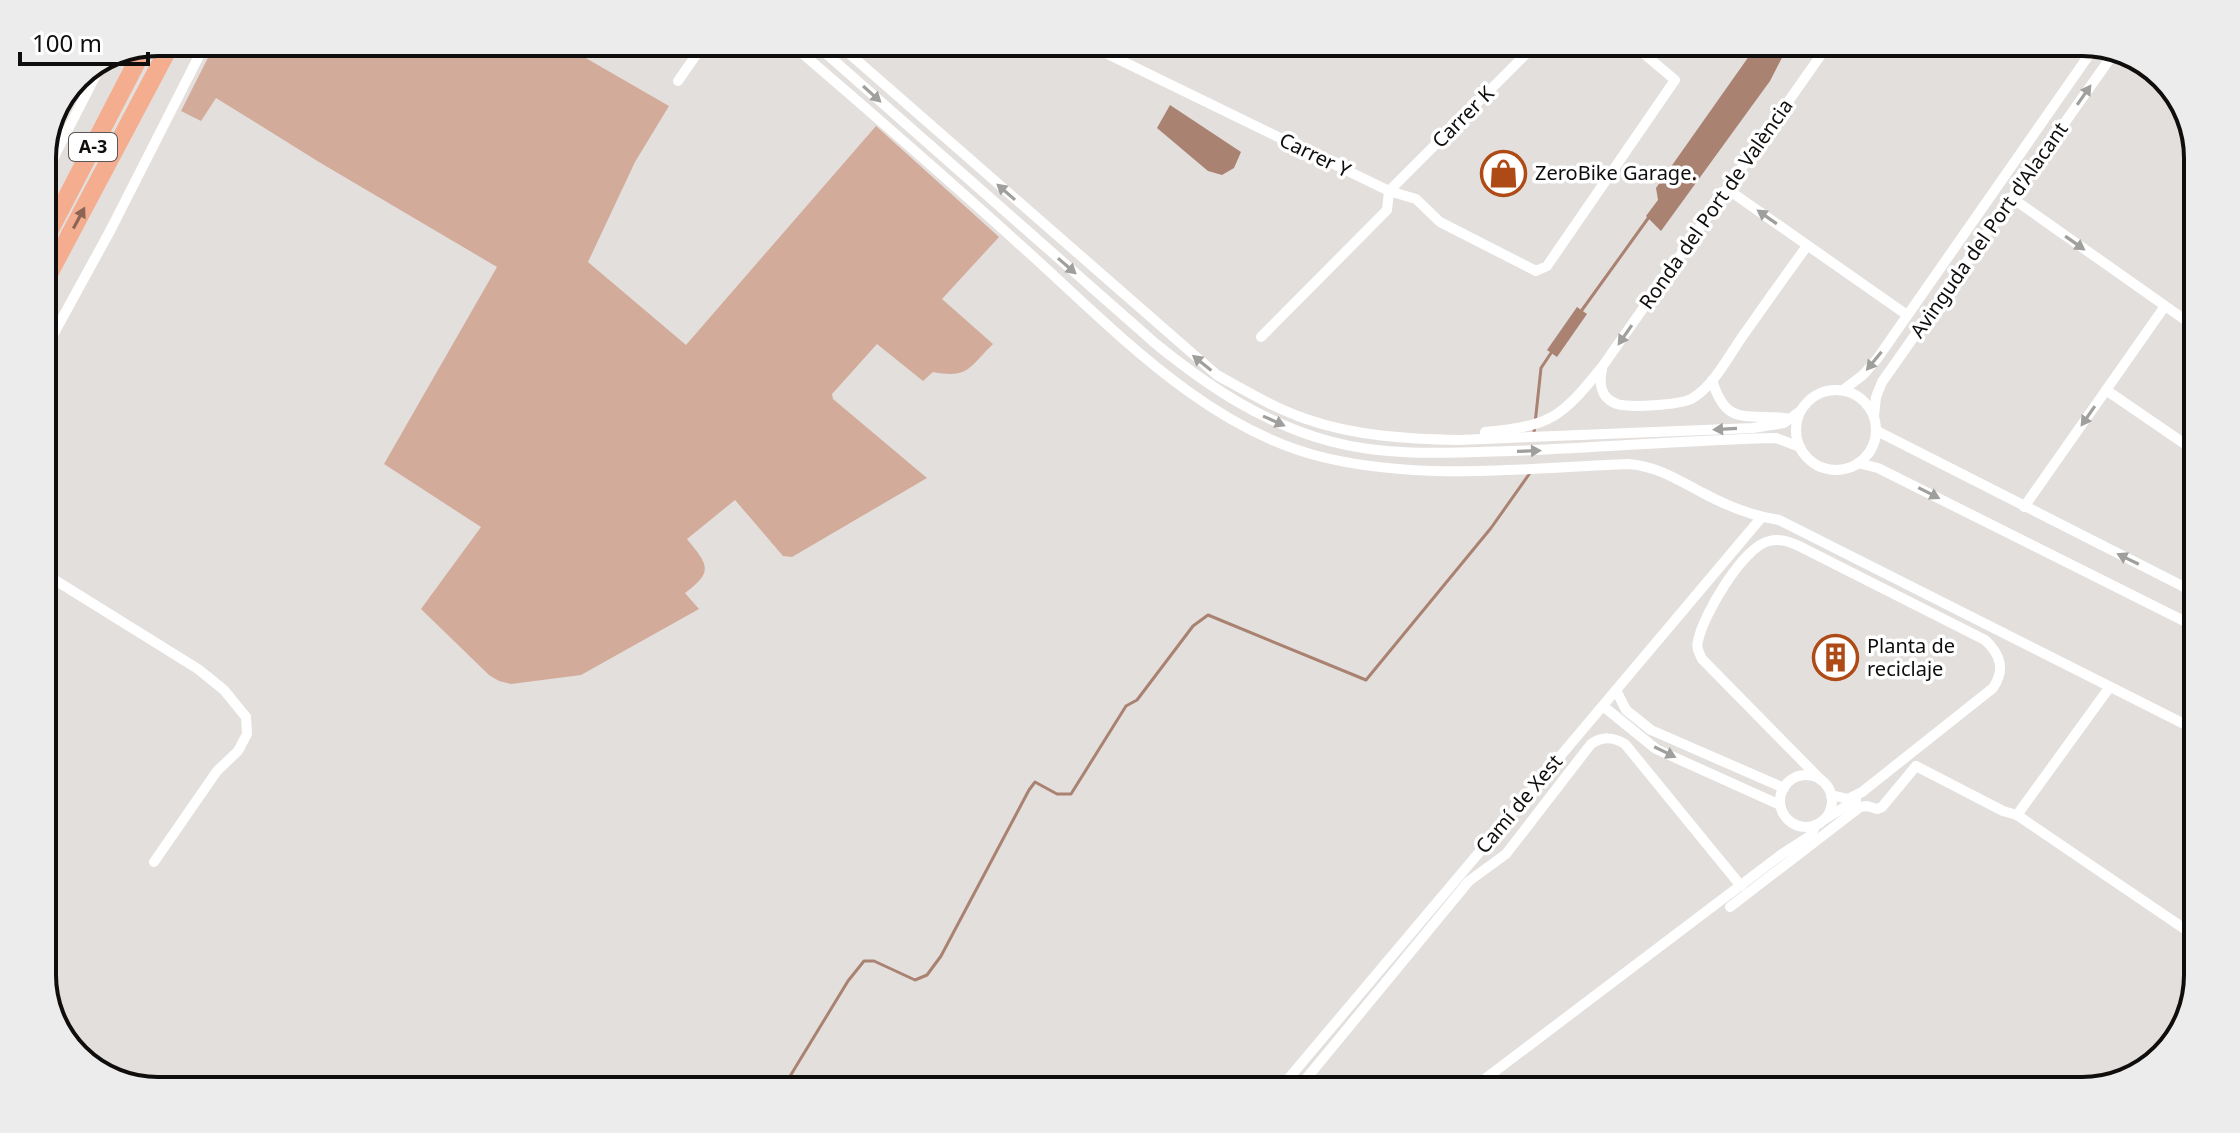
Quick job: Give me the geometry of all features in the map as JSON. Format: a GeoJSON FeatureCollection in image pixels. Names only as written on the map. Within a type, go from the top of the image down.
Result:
{"type":"FeatureCollection","features":[{"type":"Feature","properties":{"kind":"highway","name":"A-3"},"geometry":{"type":"LineString","coordinates":[[56,261],[165,56]]}},
{"type":"Feature","properties":{"kind":"highway","name":"A-3"},"geometry":{"type":"LineString","coordinates":[[56,218],[139,58]]}},
{"type":"Feature","properties":{"kind":"street"},"geometry":{"type":"LineString","coordinates":[[56,329],[199,56]]}},
{"type":"Feature","properties":{"kind":"street"},"geometry":{"type":"LineString","coordinates":[[678,81],[695,56]]}},
{"type":"Feature","properties":{"kind":"street"},"geometry":{"type":"LineString","coordinates":[[805,56],[1166,375],[1233,423],[1323,458],[1380,468],[1423,471],[1628,464],[1650,466],[1719,501],[1761,518],[1779,520],[2184,724]]}},
{"type":"Feature","properties":{"kind":"street"},"geometry":{"type":"LineString","coordinates":[[829,56],[1156,344],[1201,380],[1234,401],[1300,432],[1372,449],[1423,453],[1776,438],[1800,447]]}},
{"type":"Feature","properties":{"kind":"street"},"geometry":{"type":"LineString","coordinates":[[852,56],[1172,339],[1217,375],[1305,419],[1350,431],[1411,439],[1459,440],[1753,428],[1784,423],[1821,392],[1843,390],[1859,396],[1874,416],[1877,431],[1873,447],[1848,469],[1825,469],[1812,463],[1800,447],[1794,415]]}},
{"type":"Feature","properties":{"kind":"street","name":"Carrer Y"},"geometry":{"type":"LineString","coordinates":[[1112,56],[1389,191],[1416,199],[1440,222],[1529,270],[1541,270],[1547,266],[1675,80],[1647,56]]}},
{"type":"Feature","properties":{"kind":"street","name":"Carrer K"},"geometry":{"type":"LineString","coordinates":[[1261,337],[1387,210],[1389,191],[1524,56]]}},
{"type":"Feature","properties":{"kind":"street","name":"Ronda del Port de València"},"geometry":{"type":"LineString","coordinates":[[1256,396],[1360,427],[1393,432],[1467,434],[1521,429],[1565,410],[1602,367],[1820,56]]}},
{"type":"Feature","properties":{"kind":"street","name":"Avinguda del Port d'Alacant"},"geometry":{"type":"LineString","coordinates":[[1843,390],[1877,359],[2088,56]]}},
{"type":"Feature","properties":{"kind":"street","name":"Avinguda del Port d'Alacant"},"geometry":{"type":"LineString","coordinates":[[1874,416],[1876,397],[1882,382],[2109,60]]}},
{"type":"Feature","properties":{"kind":"street"},"geometry":{"type":"LineString","coordinates":[[56,153],[94,79]]}},
{"type":"Feature","properties":{"kind":"street"},"geometry":{"type":"LineString","coordinates":[[1727,189],[1907,315]]}},
{"type":"Feature","properties":{"kind":"street"},"geometry":{"type":"LineString","coordinates":[[2012,198],[2184,319]]}},
{"type":"Feature","properties":{"kind":"street"},"geometry":{"type":"LineString","coordinates":[[1602,367],[1599,384],[1602,391],[1608,399],[1627,406],[1677,403],[1690,399],[1712,380],[1807,246]]}},
{"type":"Feature","properties":{"kind":"street"},"geometry":{"type":"LineString","coordinates":[[2024,507],[2165,306]]}},
{"type":"Feature","properties":{"kind":"street"},"geometry":{"type":"LineString","coordinates":[[1712,380],[1717,399],[1730,412],[1746,416],[1794,415]]}},
{"type":"Feature","properties":{"kind":"street"},"geometry":{"type":"LineString","coordinates":[[2106,390],[2184,443]]}},
{"type":"Feature","properties":{"kind":"street"},"geometry":{"type":"LineString","coordinates":[[1877,431],[2184,587]]}},
{"type":"Feature","properties":{"kind":"street"},"geometry":{"type":"LineString","coordinates":[[1858,463],[1878,468],[2184,621]]}},
{"type":"Feature","properties":{"kind":"street","name":"Camí de Xest"},"geometry":{"type":"LineString","coordinates":[[1290,1077],[1761,518]]}},
{"type":"Feature","properties":{"kind":"street"},"geometry":{"type":"LineString","coordinates":[[1488,1077],[1810,836],[1820,822],[1830,811],[1831,795],[1821,780],[1702,659],[1697,649],[1700,633],[1727,580],[1755,547],[1784,540],[1799,546],[1985,640],[2000,658],[2001,673],[1993,688],[1846,807],[1820,822],[1805,827],[1794,824],[1785,816],[1780,805],[1784,788],[1798,765],[1797,758]]}},
{"type":"Feature","properties":{"kind":"street"},"geometry":{"type":"LineString","coordinates":[[56,581],[215,683],[246,717],[247,734],[238,751],[217,771],[154,862]]}},
{"type":"Feature","properties":{"kind":"street"},"geometry":{"type":"LineString","coordinates":[[2017,815],[2109,688]]}},
{"type":"Feature","properties":{"kind":"street"},"geometry":{"type":"LineString","coordinates":[[1616,690],[1626,710],[1651,730],[1784,788]]}},
{"type":"Feature","properties":{"kind":"street"},"geometry":{"type":"LineString","coordinates":[[1603,706],[1656,749],[1780,805]]}},
{"type":"Feature","properties":{"kind":"street"},"geometry":{"type":"LineString","coordinates":[[1308,1077],[1469,881],[1506,854],[1557,785],[1598,739],[1617,739],[1625,744],[1741,886]]}},
{"type":"Feature","properties":{"kind":"street"},"geometry":{"type":"LineString","coordinates":[[1730,907],[1860,807],[1882,807],[1916,766],[2003,811],[2017,815],[2184,928]]}},
{"type":"Feature","properties":{"kind":"street"},"geometry":{"type":"LineString","coordinates":[[1792,779],[1810,776],[1821,780]]}},
{"type":"Feature","properties":{"kind":"street"},"geometry":{"type":"LineString","coordinates":[[1831,795],[1848,799],[1862,792]]}},
{"type":"Feature","properties":{"kind":"street"},"geometry":{"type":"LineString","coordinates":[[1782,854],[1791,842],[1794,824]]}},
{"type":"Feature","properties":{"kind":"shaded area"},"geometry":{"type":"Polygon","coordinates":[[[209,56],[582,56],[669,106],[635,162],[588,262],[686,345],[876,126],[999,237],[942,299],[993,344],[968,369],[954,374],[933,372],[923,381],[877,344],[832,394],[833,399],[927,478],[792,557],[783,556],[735,500],[687,539],[705,567],[701,579],[685,593],[699,609],[581,675],[511,684],[499,681],[421,609],[481,527],[384,464],[497,267],[216,98],[201,121],[181,111],[209,56]]]}},
{"type":"Feature","properties":{"kind":"shaded area"},"geometry":{"type":"Polygon","coordinates":[[[1749,56],[1783,56],[1770,81],[1661,231],[1646,216],[1658,200],[1656,188],[1749,56]]]}},
{"type":"Feature","properties":{"kind":"shaded area"},"geometry":{"type":"Polygon","coordinates":[[[1170,105],[1241,152],[1234,168],[1222,175],[1208,171],[1157,128],[1170,105]]]}},
{"type":"Feature","properties":{"kind":"shaded area"},"geometry":{"type":"Polygon","coordinates":[[[1577,307],[1587,314],[1557,357],[1547,350],[1577,307]]]}},
{"type":"Feature","properties":{"kind":"waterway"},"geometry":{"type":"LineString","coordinates":[[1582,310],[1649,217]]}},
{"type":"Feature","properties":{"kind":"waterway"},"geometry":{"type":"LineString","coordinates":[[1534,433],[1541,368],[1551,353]]}},
{"type":"Feature","properties":{"kind":"waterway"},"geometry":{"type":"LineString","coordinates":[[790,1077],[848,981],[864,961],[874,961],[915,980],[927,975],[941,956],[1035,782],[1057,794],[1071,794],[1126,706],[1137,700],[1193,626],[1208,615],[1366,680],[1491,528],[1530,473]]}},
{"type":"Feature","properties":{"kind":"place","name":"ZeroBike Garage."},"geometry":{"type":"Point","coordinates":[1504,173]}},
{"type":"Feature","properties":{"kind":"place","name":"Planta de reciclaje"},"geometry":{"type":"Point","coordinates":[1836,657]}}]}
